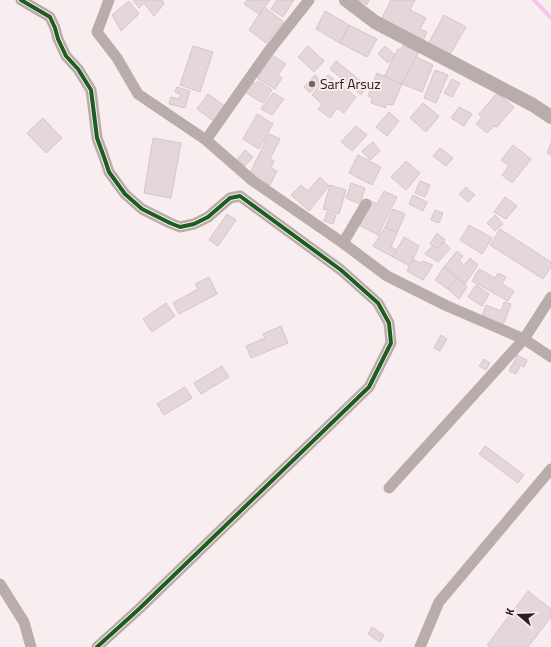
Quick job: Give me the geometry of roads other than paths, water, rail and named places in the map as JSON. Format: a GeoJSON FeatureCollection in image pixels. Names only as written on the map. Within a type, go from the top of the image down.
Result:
{"type":"FeatureCollection","features":[{"type":"Feature","properties":{"kind":"street"},"geometry":{"type":"LineString","coordinates":[[21,0],[50,17],[66,56],[78,69],[91,90],[97,138],[109,172],[125,194],[142,209],[180,227],[194,224],[208,217],[230,198],[240,196],[341,270],[378,303],[389,323],[391,343],[369,387],[139,609],[97,647]]}},
{"type":"Feature","properties":{"kind":"street"},"geometry":{"type":"LineString","coordinates":[[109,0],[96,32],[117,58],[138,94],[206,140],[252,181],[343,243],[387,276],[447,306],[524,339],[551,357]]}},
{"type":"Feature","properties":{"kind":"street"},"geometry":{"type":"LineString","coordinates":[[206,140],[268,52],[309,0]]}},
{"type":"Feature","properties":{"kind":"street"},"geometry":{"type":"LineString","coordinates":[[346,0],[375,22],[533,105],[551,117]]}},
{"type":"Feature","properties":{"kind":"street"},"geometry":{"type":"LineString","coordinates":[[343,243],[366,204]]}},
{"type":"Feature","properties":{"kind":"street"},"geometry":{"type":"LineString","coordinates":[[389,488],[524,339],[551,297]]}},
{"type":"Feature","properties":{"kind":"street"},"geometry":{"type":"LineString","coordinates":[[420,647],[439,602],[551,469]]}},
{"type":"Feature","properties":{"kind":"street"},"geometry":{"type":"LineString","coordinates":[[0,584],[24,622],[31,647]]}},
{"type":"Feature","properties":{"kind":"waterway"},"geometry":{"type":"LineString","coordinates":[[534,0],[551,18]]}},
{"type":"Feature","properties":{"kind":"place","name":"Sarf Arsuz"},"geometry":{"type":"Point","coordinates":[312,84]}}]}
